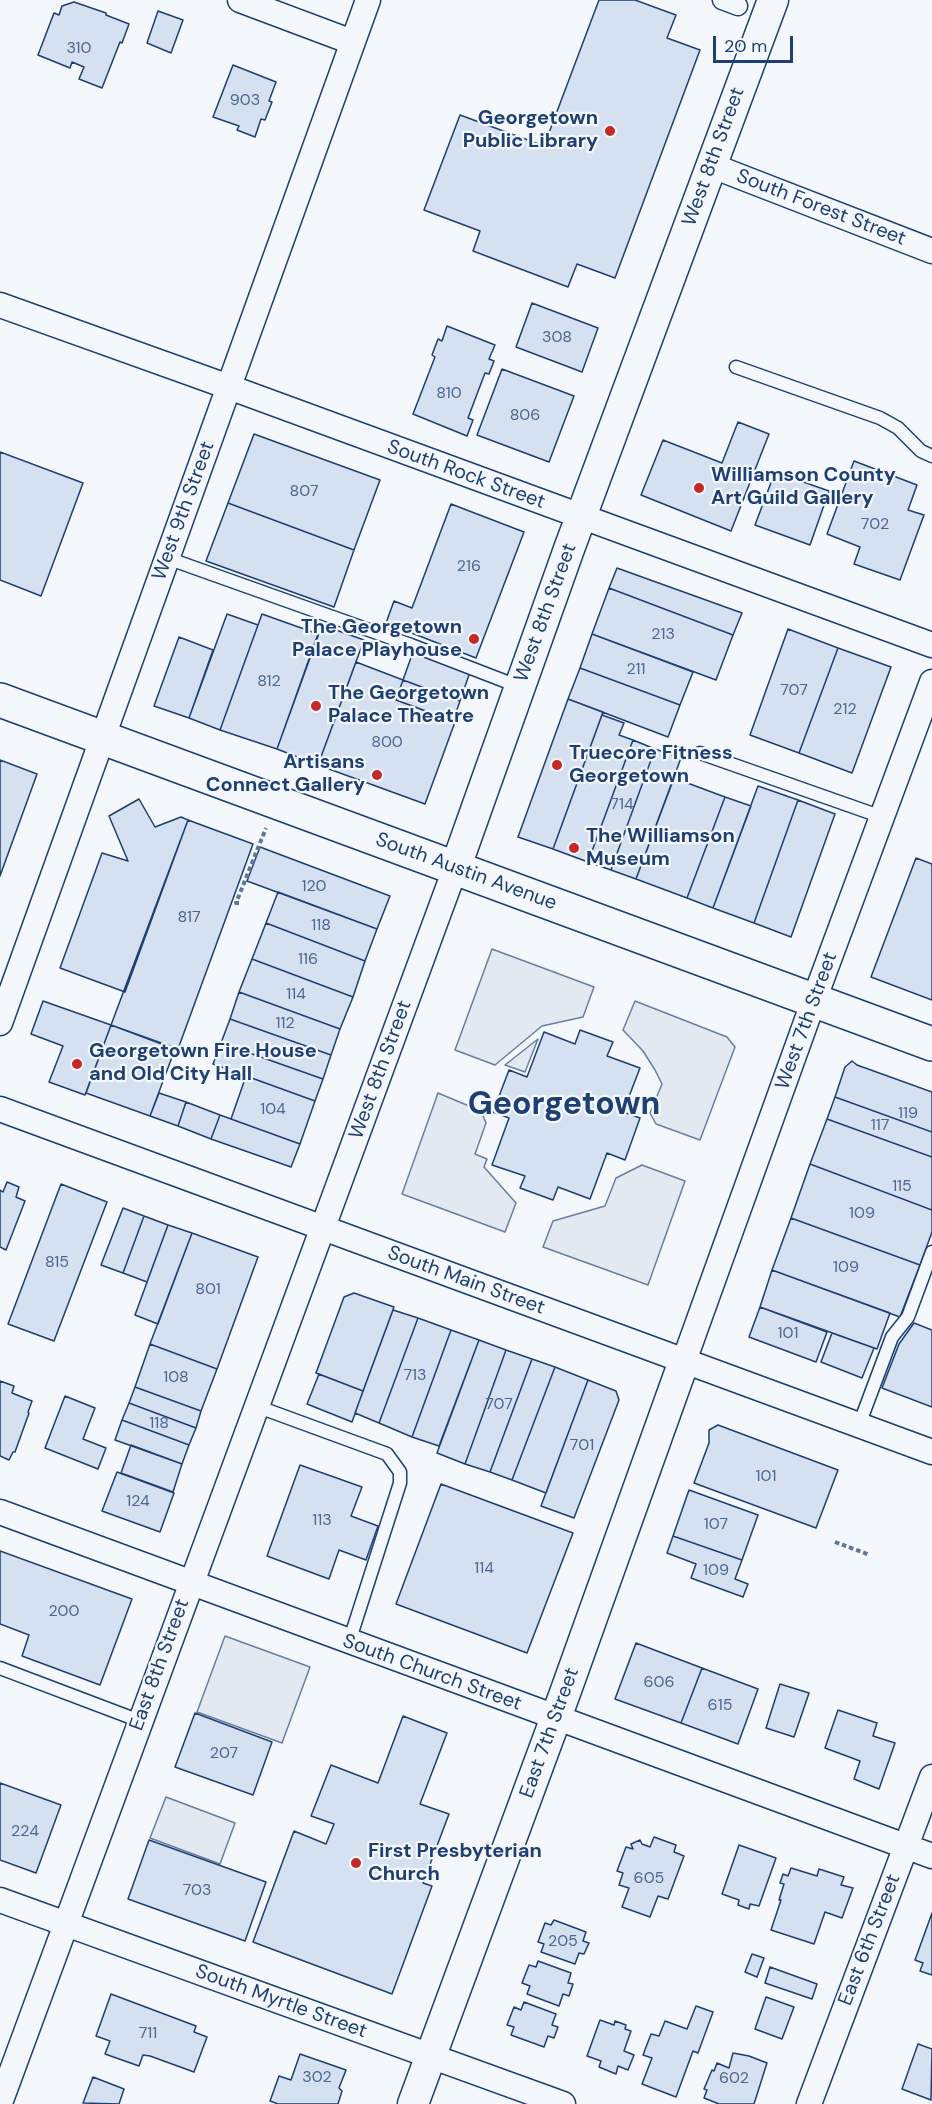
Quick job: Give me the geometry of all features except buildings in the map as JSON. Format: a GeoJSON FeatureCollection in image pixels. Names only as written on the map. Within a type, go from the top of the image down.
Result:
{"type":"FeatureCollection","features":[{"type":"Feature","properties":{"kind":"main road","name":"South Austin Avenue"},"geometry":{"type":"LineString","coordinates":[[0,700],[932,1044]]}},
{"type":"Feature","properties":{"kind":"street"},"geometry":{"type":"LineString","coordinates":[[240,0],[352,42]]}},
{"type":"Feature","properties":{"kind":"street","name":"West 9th Street"},"geometry":{"type":"LineString","coordinates":[[0,1023],[368,0]]}},
{"type":"Feature","properties":{"kind":"street","name":"West 8th Street"},"geometry":{"type":"LineString","coordinates":[[322,1227],[455,869],[710,165],[773,0]]}},
{"type":"Feature","properties":{"kind":"street","name":"South Forest Street"},"geometry":{"type":"LineString","coordinates":[[710,165],[932,251]]}},
{"type":"Feature","properties":{"kind":"street","name":"South Rock Street"},"geometry":{"type":"LineString","coordinates":[[0,305],[932,645]]}},
{"type":"Feature","properties":{"kind":"street","name":"West 7th Street"},"geometry":{"type":"LineString","coordinates":[[684,1361],[932,682]]}},
{"type":"Feature","properties":{"kind":"street","name":"South Main Street"},"geometry":{"type":"LineString","coordinates":[[0,1109],[932,1452]]}},
{"type":"Feature","properties":{"kind":"street","name":"East 8th Street"},"geometry":{"type":"LineString","coordinates":[[0,2103],[322,1227]]}},
{"type":"Feature","properties":{"kind":"street","name":"East 7th Street"},"geometry":{"type":"LineString","coordinates":[[413,2104],[556,1718],[684,1361]]}},
{"type":"Feature","properties":{"kind":"street","name":"South Church Street"},"geometry":{"type":"LineString","coordinates":[[0,1512],[932,1856]]}},
{"type":"Feature","properties":{"kind":"street","name":"East 6th Street"},"geometry":{"type":"LineString","coordinates":[[808,2104],[932,1777]]}},
{"type":"Feature","properties":{"kind":"street","name":"South Myrtle Street"},"geometry":{"type":"LineString","coordinates":[[0,1900],[563,2104]]}},
{"type":"Feature","properties":{"kind":"lane"},"geometry":{"type":"LineString","coordinates":[[736,367],[880,418],[898,428],[921,451],[932,456]]}},
{"type":"Feature","properties":{"kind":"lane"},"geometry":{"type":"LineString","coordinates":[[167,558],[411,645],[520,687]]}},
{"type":"Feature","properties":{"kind":"lane"},"geometry":{"type":"LineString","coordinates":[[700,753],[882,817]]}},
{"type":"Feature","properties":{"kind":"lane"},"geometry":{"type":"LineString","coordinates":[[859,1425],[892,1337],[908,1317],[932,1252]]}},
{"type":"Feature","properties":{"kind":"lane"},"geometry":{"type":"LineString","coordinates":[[256,1406],[387,1454],[400,1472],[400,1483],[349,1642]]}},
{"type":"Feature","properties":{"kind":"lane"},"geometry":{"type":"LineString","coordinates":[[0,1668],[140,1721]]}},
{"type":"Feature","properties":{"kind":"path"},"geometry":{"type":"LineString","coordinates":[[239,903],[236,903],[276,802]]}},
{"type":"Feature","properties":{"kind":"path"},"geometry":{"type":"LineString","coordinates":[[835,1542],[870,1555]]}},
{"type":"Feature","properties":{"kind":"shaded area"},"geometry":{"type":"Polygon","coordinates":[[[492,949],[594,987],[583,1017],[542,1026],[495,1065],[455,1050],[492,949]]]}},
{"type":"Feature","properties":{"kind":"shaded area"},"geometry":{"type":"Polygon","coordinates":[[[635,1001],[727,1037],[735,1047],[700,1140],[656,1124],[650,1113],[662,1084],[643,1051],[623,1030],[635,1001]]]}},
{"type":"Feature","properties":{"kind":"shaded area"},"geometry":{"type":"Polygon","coordinates":[[[538,1039],[525,1072],[505,1065],[538,1039]]]}},
{"type":"Feature","properties":{"kind":"shaded area"},"geometry":{"type":"Polygon","coordinates":[[[438,1093],[481,1111],[486,1123],[475,1154],[487,1159],[484,1167],[516,1203],[505,1232],[402,1194],[438,1093]]]}},
{"type":"Feature","properties":{"kind":"shaded area"},"geometry":{"type":"Polygon","coordinates":[[[642,1165],[685,1181],[648,1285],[543,1247],[553,1221],[605,1206],[616,1178],[642,1165]]]}},
{"type":"Feature","properties":{"kind":"shaded area"},"geometry":{"type":"Polygon","coordinates":[[[225,1636],[310,1667],[282,1743],[197,1712],[225,1636]]]}},
{"type":"Feature","properties":{"kind":"shaded area"},"geometry":{"type":"Polygon","coordinates":[[[166,1797],[235,1823],[220,1864],[150,1838],[166,1797]]]}},
{"type":"Feature","properties":{"kind":"place","name":"Georgetown Public Library"},"geometry":{"type":"Point","coordinates":[610,131]}},
{"type":"Feature","properties":{"kind":"place","name":"Williamson County Art Guild Gallery"},"geometry":{"type":"Point","coordinates":[699,488]}},
{"type":"Feature","properties":{"kind":"place","name":"The Georgetown Palace Playhouse"},"geometry":{"type":"Point","coordinates":[474,639]}},
{"type":"Feature","properties":{"kind":"place","name":"The Georgetown Palace Theatre"},"geometry":{"type":"Point","coordinates":[316,706]}},
{"type":"Feature","properties":{"kind":"place","name":"Truecore Fitness Georgetown"},"geometry":{"type":"Point","coordinates":[557,765]}},
{"type":"Feature","properties":{"kind":"place","name":"Artisans Connect Gallery"},"geometry":{"type":"Point","coordinates":[377,775]}},
{"type":"Feature","properties":{"kind":"place","name":"The Williamson Museum"},"geometry":{"type":"Point","coordinates":[574,848]}},
{"type":"Feature","properties":{"kind":"place","name":"Georgetown Fire House and Old City Hall"},"geometry":{"type":"Point","coordinates":[77,1064]}},
{"type":"Feature","properties":{"kind":"place","name":"First Presbyterian Church"},"geometry":{"type":"Point","coordinates":[356,1863]}},
{"type":"Feature","properties":{"kind":"district","name":"Georgetown"},"geometry":{"type":"Point","coordinates":[564,1106]}}]}
